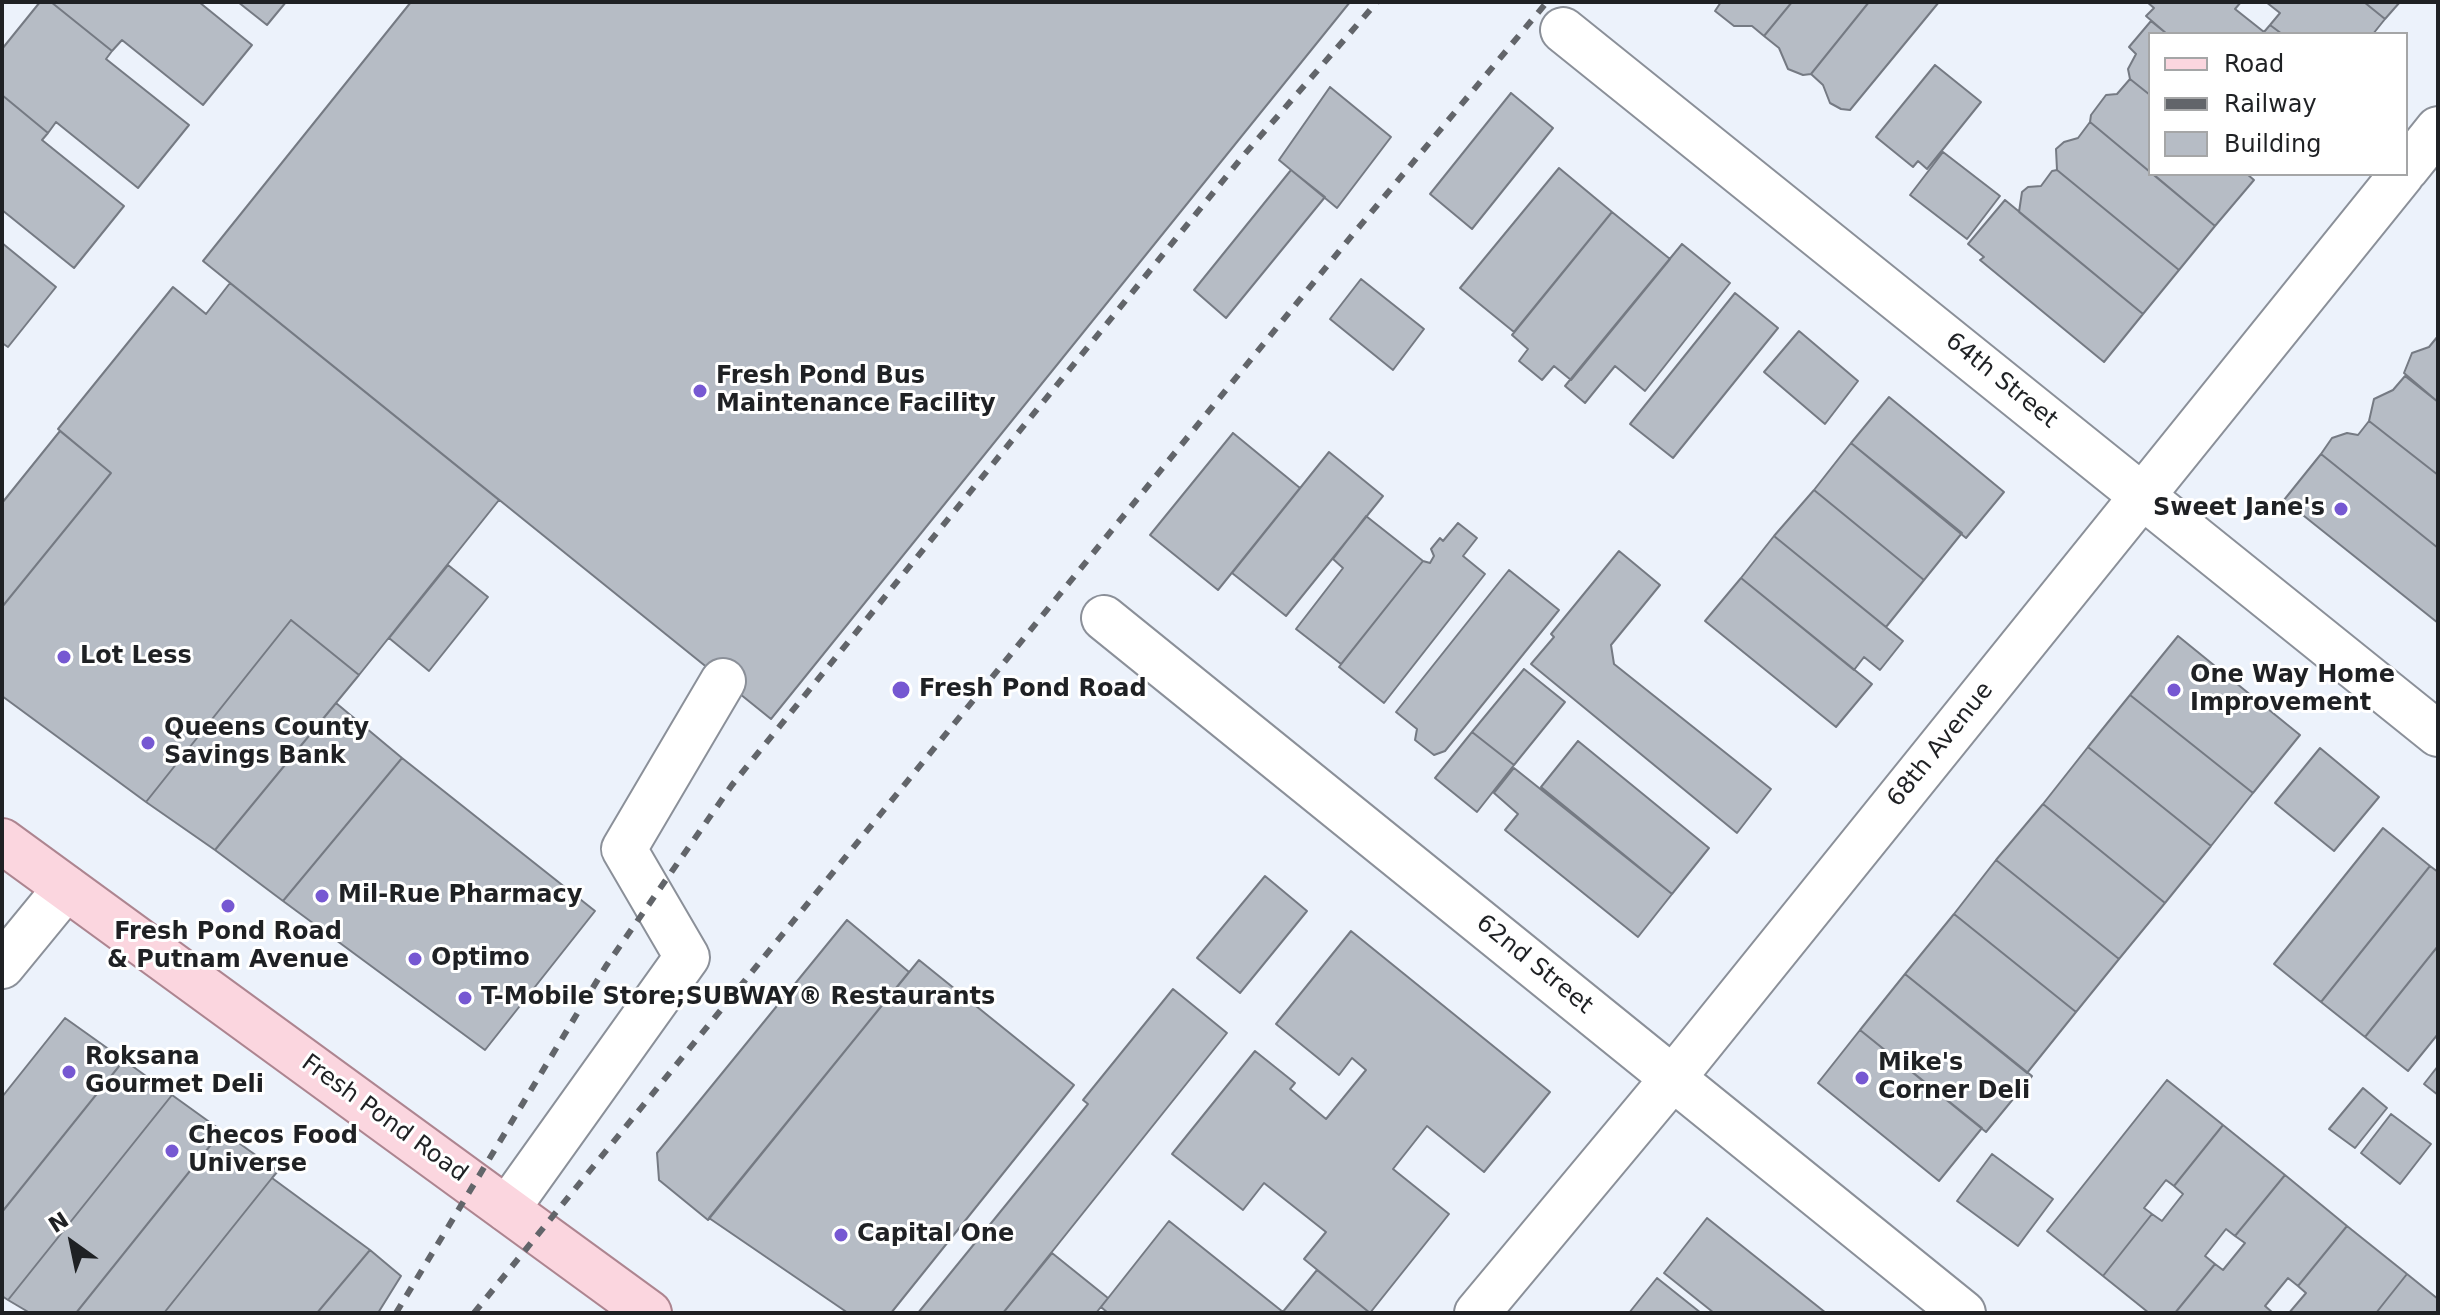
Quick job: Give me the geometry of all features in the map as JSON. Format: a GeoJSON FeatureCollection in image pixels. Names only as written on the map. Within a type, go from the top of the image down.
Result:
{"type":"FeatureCollection","features":[{"type":"Feature","properties":{"kind":"main road","name":"Fresh Pond Road"},"geometry":{"type":"LineString","coordinates":[[2,841],[649,1313]]}},
{"type":"Feature","properties":{"kind":"street","name":"64th Street"},"geometry":{"type":"LineString","coordinates":[[1563,30],[2438,734]]}},
{"type":"Feature","properties":{"kind":"street"},"geometry":{"type":"LineString","coordinates":[[2408,166],[2438,129]]}},
{"type":"Feature","properties":{"kind":"street","name":"68th Avenue"},"geometry":{"type":"LineString","coordinates":[[1477,1313],[1673,1078],[2400,176]]}},
{"type":"Feature","properties":{"kind":"street","name":"62nd Street"},"geometry":{"type":"LineString","coordinates":[[1104,618],[1963,1313]]}},
{"type":"Feature","properties":{"kind":"street"},"geometry":{"type":"LineString","coordinates":[[507,1209],[687,957],[624,849],[723,681]]}},
{"type":"Feature","properties":{"kind":"street"},"geometry":{"type":"LineString","coordinates":[[2,966],[66,888]]}},
{"type":"Feature","properties":{"kind":"building"},"geometry":{"type":"Polygon","coordinates":[[[40,2],[51,2],[112,51],[106,59],[189,125],[138,188],[56,122],[48,133],[2,95],[2,49],[40,2]]]}},
{"type":"Feature","properties":{"kind":"building"},"geometry":{"type":"Polygon","coordinates":[[[51,2],[199,2],[252,45],[203,105],[122,40],[112,51],[51,2]]]}},
{"type":"Feature","properties":{"kind":"building"},"geometry":{"type":"Polygon","coordinates":[[[238,2],[286,2],[267,25],[238,2]]]}},
{"type":"Feature","properties":{"kind":"building","name":"Fresh Pond Bus Maintenance Facility"},"geometry":{"type":"Polygon","coordinates":[[[411,2],[1350,2],[771,719],[203,261],[411,2]]]}},
{"type":"Feature","properties":{"kind":"building"},"geometry":{"type":"Polygon","coordinates":[[[1721,2],[1792,2],[1764,36],[1752,26],[1734,26],[1715,11],[1721,2]]]}},
{"type":"Feature","properties":{"kind":"building"},"geometry":{"type":"Polygon","coordinates":[[[1792,2],[1869,2],[1811,74],[1803,75],[1788,69],[1779,48],[1764,36],[1792,2]]]}},
{"type":"Feature","properties":{"kind":"building"},"geometry":{"type":"Polygon","coordinates":[[[1869,2],[1939,2],[1850,110],[1841,109],[1830,103],[1823,85],[1811,74],[1869,2]]]}},
{"type":"Feature","properties":{"kind":"building"},"geometry":{"type":"Polygon","coordinates":[[[2147,2],[2241,2],[2235,9],[2264,32],[2165,32],[2146,16],[2154,8],[2147,2]]]}},
{"type":"Feature","properties":{"kind":"building"},"geometry":{"type":"Polygon","coordinates":[[[2266,2],[2364,2],[2385,19],[2375,32],[2279,32],[2270,25],[2280,13],[2266,2]]]}},
{"type":"Feature","properties":{"kind":"building"},"geometry":{"type":"Polygon","coordinates":[[[2364,2],[2400,2],[2385,19],[2364,2]]]}},
{"type":"Feature","properties":{"kind":"building"},"geometry":{"type":"Polygon","coordinates":[[[2151,21],[2165,32],[2148,32],[2148,93],[2130,79],[2128,69],[2136,54],[2129,47],[2151,21]]]}},
{"type":"Feature","properties":{"kind":"building"},"geometry":{"type":"Polygon","coordinates":[[[2270,25],[2279,32],[2264,32],[2270,25]]]}},
{"type":"Feature","properties":{"kind":"building"},"geometry":{"type":"Polygon","coordinates":[[[1935,65],[1981,102],[1927,169],[1918,161],[1913,167],[1876,137],[1935,65]]]}},
{"type":"Feature","properties":{"kind":"building"},"geometry":{"type":"Polygon","coordinates":[[[2130,79],[2148,93],[2148,170],[2090,122],[2091,115],[2106,95],[2117,94],[2130,79]]]}},
{"type":"Feature","properties":{"kind":"building"},"geometry":{"type":"Polygon","coordinates":[[[1330,87],[1391,137],[1337,208],[1279,160],[1330,87]]]}},
{"type":"Feature","properties":{"kind":"building"},"geometry":{"type":"Polygon","coordinates":[[[1511,93],[1553,128],[1472,229],[1430,194],[1511,93]]]}},
{"type":"Feature","properties":{"kind":"building"},"geometry":{"type":"Polygon","coordinates":[[[2,95],[48,133],[42,140],[124,206],[74,268],[2,210],[2,95]]]}},
{"type":"Feature","properties":{"kind":"building"},"geometry":{"type":"Polygon","coordinates":[[[2090,122],[2148,170],[2148,176],[2155,176],[2215,226],[2179,270],[2057,170],[2056,149],[2064,142],[2078,138],[2090,122]]]}},
{"type":"Feature","properties":{"kind":"building"},"geometry":{"type":"Polygon","coordinates":[[[1943,152],[2000,196],[1967,239],[1910,195],[1943,152]]]}},
{"type":"Feature","properties":{"kind":"building"},"geometry":{"type":"Polygon","coordinates":[[[1559,168],[1612,212],[1514,332],[1460,288],[1559,168]]]}},
{"type":"Feature","properties":{"kind":"building"},"geometry":{"type":"Polygon","coordinates":[[[1291,170],[1325,197],[1226,318],[1194,290],[1291,170]]]}},
{"type":"Feature","properties":{"kind":"building"},"geometry":{"type":"Polygon","coordinates":[[[2057,170],[2179,270],[2143,314],[2019,212],[2022,192],[2028,187],[2041,186],[2052,171],[2057,170]]]}},
{"type":"Feature","properties":{"kind":"building"},"geometry":{"type":"Polygon","coordinates":[[[2155,176],[2249,176],[2254,180],[2215,226],[2155,176]]]}},
{"type":"Feature","properties":{"kind":"building"},"geometry":{"type":"Polygon","coordinates":[[[2005,200],[2143,314],[2104,362],[1980,260],[1984,257],[1968,244],[2005,200]]]}},
{"type":"Feature","properties":{"kind":"building"},"geometry":{"type":"Polygon","coordinates":[[[1612,212],[1670,259],[1571,380],[1554,366],[1542,380],[1519,361],[1528,349],[1512,335],[1612,212]]]}},
{"type":"Feature","properties":{"kind":"building"},"geometry":{"type":"Polygon","coordinates":[[[2,243],[56,287],[8,347],[2,343],[2,243]]]}},
{"type":"Feature","properties":{"kind":"building"},"geometry":{"type":"Polygon","coordinates":[[[1682,244],[1730,283],[1645,391],[1615,366],[1585,403],[1565,386],[1682,244]]]}},
{"type":"Feature","properties":{"kind":"building"},"geometry":{"type":"Polygon","coordinates":[[[1361,279],[1424,329],[1393,370],[1330,319],[1361,279]]]}},
{"type":"Feature","properties":{"kind":"building"},"geometry":{"type":"Polygon","coordinates":[[[230,283],[499,500],[359,675],[291,620],[146,802],[2,696],[2,607],[111,473],[58,429],[173,287],[206,314],[230,283]]]}},
{"type":"Feature","properties":{"kind":"building"},"geometry":{"type":"Polygon","coordinates":[[[1735,293],[1778,328],[1673,458],[1630,424],[1735,293]]]}},
{"type":"Feature","properties":{"kind":"building"},"geometry":{"type":"Polygon","coordinates":[[[1799,331],[1858,381],[1825,424],[1764,372],[1799,331]]]}},
{"type":"Feature","properties":{"kind":"building"},"geometry":{"type":"Polygon","coordinates":[[[2438,336],[2438,402],[2404,373],[2412,353],[2429,347],[2438,336]]]}},
{"type":"Feature","properties":{"kind":"building"},"geometry":{"type":"Polygon","coordinates":[[[2405,376],[2438,402],[2438,475],[2369,421],[2374,399],[2393,390],[2405,376]]]}},
{"type":"Feature","properties":{"kind":"building"},"geometry":{"type":"Polygon","coordinates":[[[1889,397],[2004,492],[1966,538],[1851,443],[1889,397]]]}},
{"type":"Feature","properties":{"kind":"building"},"geometry":{"type":"Polygon","coordinates":[[[2369,421],[2438,475],[2438,548],[2321,454],[2332,438],[2347,433],[2358,435],[2369,421]]]}},
{"type":"Feature","properties":{"kind":"building"},"geometry":{"type":"Polygon","coordinates":[[[60,431],[111,473],[2,607],[2,503],[60,431]]]}},
{"type":"Feature","properties":{"kind":"building"},"geometry":{"type":"Polygon","coordinates":[[[1233,433],[1300,488],[1218,590],[1150,535],[1233,433]]]}},
{"type":"Feature","properties":{"kind":"building"},"geometry":{"type":"Polygon","coordinates":[[[1851,443],[1962,533],[1924,580],[1814,490],[1851,443]]]}},
{"type":"Feature","properties":{"kind":"building"},"geometry":{"type":"Polygon","coordinates":[[[1329,452],[1383,496],[1286,616],[1232,573],[1329,452]]]}},
{"type":"Feature","properties":{"kind":"building"},"geometry":{"type":"Polygon","coordinates":[[[2321,454],[2438,548],[2438,623],[2284,500],[2321,454]]]}},
{"type":"Feature","properties":{"kind":"building"},"geometry":{"type":"Polygon","coordinates":[[[1814,490],[1924,580],[1886,627],[1774,536],[1814,490]]]}},
{"type":"Feature","properties":{"kind":"building"},"geometry":{"type":"Polygon","coordinates":[[[1366,516],[1423,561],[1341,664],[1296,629],[1343,568],[1333,559],[1366,516]]]}},
{"type":"Feature","properties":{"kind":"building"},"geometry":{"type":"Polygon","coordinates":[[[1458,523],[1477,538],[1463,556],[1485,574],[1384,703],[1339,667],[1423,561],[1430,563],[1434,556],[1431,549],[1440,538],[1443,541],[1458,523]]]}},
{"type":"Feature","properties":{"kind":"building"},"geometry":{"type":"Polygon","coordinates":[[[1774,536],[1903,641],[1880,670],[1864,657],[1854,670],[1741,578],[1774,536]]]}},
{"type":"Feature","properties":{"kind":"building"},"geometry":{"type":"Polygon","coordinates":[[[1619,551],[1660,585],[1611,645],[1614,664],[1771,789],[1737,833],[1531,664],[1554,637],[1551,634],[1619,551]]]}},
{"type":"Feature","properties":{"kind":"building"},"geometry":{"type":"Polygon","coordinates":[[[448,565],[488,597],[429,671],[389,638],[448,565]]]}},
{"type":"Feature","properties":{"kind":"building"},"geometry":{"type":"Polygon","coordinates":[[[1509,570],[1559,610],[1445,751],[1434,755],[1415,740],[1417,729],[1396,712],[1509,570]]]}},
{"type":"Feature","properties":{"kind":"building"},"geometry":{"type":"Polygon","coordinates":[[[1741,578],[1872,684],[1836,727],[1705,621],[1741,578]]]}},
{"type":"Feature","properties":{"kind":"building"},"geometry":{"type":"Polygon","coordinates":[[[291,620],[359,675],[215,850],[146,802],[291,620]]]}},
{"type":"Feature","properties":{"kind":"building"},"geometry":{"type":"Polygon","coordinates":[[[2178,636],[2300,735],[2253,793],[2130,695],[2178,636]]]}},
{"type":"Feature","properties":{"kind":"building"},"geometry":{"type":"Polygon","coordinates":[[[1524,669],[1565,702],[1514,765],[1472,732],[1524,669]]]}},
{"type":"Feature","properties":{"kind":"building"},"geometry":{"type":"Polygon","coordinates":[[[2130,695],[2253,793],[2211,846],[2088,747],[2130,695]]]}},
{"type":"Feature","properties":{"kind":"building"},"geometry":{"type":"Polygon","coordinates":[[[336,703],[402,758],[283,901],[215,850],[336,703]]]}},
{"type":"Feature","properties":{"kind":"building"},"geometry":{"type":"Polygon","coordinates":[[[1472,732],[1514,765],[1477,812],[1435,778],[1472,732]]]}},
{"type":"Feature","properties":{"kind":"building"},"geometry":{"type":"Polygon","coordinates":[[[1578,741],[1709,848],[1672,894],[1541,787],[1578,741]]]}},
{"type":"Feature","properties":{"kind":"building"},"geometry":{"type":"Polygon","coordinates":[[[2088,747],[2211,846],[2165,903],[2043,804],[2088,747]]]}},
{"type":"Feature","properties":{"kind":"building"},"geometry":{"type":"Polygon","coordinates":[[[2320,748],[2379,797],[2334,851],[2275,803],[2320,748]]]}},
{"type":"Feature","properties":{"kind":"building"},"geometry":{"type":"Polygon","coordinates":[[[402,758],[595,911],[485,1050],[283,901],[402,758]]]}},
{"type":"Feature","properties":{"kind":"building"},"geometry":{"type":"Polygon","coordinates":[[[1514,768],[1672,894],[1638,937],[1505,830],[1518,814],[1494,793],[1514,768]]]}},
{"type":"Feature","properties":{"kind":"building"},"geometry":{"type":"Polygon","coordinates":[[[2043,804],[2165,903],[2119,959],[1996,860],[2043,804]]]}},
{"type":"Feature","properties":{"kind":"building"},"geometry":{"type":"Polygon","coordinates":[[[2383,828],[2430,866],[2321,1002],[2274,964],[2383,828]]]}},
{"type":"Feature","properties":{"kind":"building"},"geometry":{"type":"Polygon","coordinates":[[[1996,860],[2119,959],[2076,1012],[1954,914],[1996,860]]]}},
{"type":"Feature","properties":{"kind":"building"},"geometry":{"type":"Polygon","coordinates":[[[2430,866],[2438,872],[2438,946],[2365,1037],[2321,1002],[2430,866]]]}},
{"type":"Feature","properties":{"kind":"building"},"geometry":{"type":"Polygon","coordinates":[[[1265,876],[1307,911],[1240,993],[1197,958],[1265,876]]]}},
{"type":"Feature","properties":{"kind":"building"},"geometry":{"type":"Polygon","coordinates":[[[1954,914],[2076,1012],[2027,1073],[1905,974],[1954,914]]]}},
{"type":"Feature","properties":{"kind":"building"},"geometry":{"type":"Polygon","coordinates":[[[847,920],[909,972],[708,1220],[659,1180],[657,1153],[847,920]]]}},
{"type":"Feature","properties":{"kind":"building"},"geometry":{"type":"Polygon","coordinates":[[[1351,931],[1550,1092],[1484,1172],[1427,1126],[1393,1169],[1449,1214],[1370,1313],[1304,1259],[1326,1232],[1264,1183],[1243,1210],[1172,1154],[1255,1051],[1295,1083],[1290,1089],[1326,1119],[1366,1070],[1352,1058],[1339,1075],[1276,1024],[1351,931]]]}},
{"type":"Feature","properties":{"kind":"building"},"geometry":{"type":"Polygon","coordinates":[[[2438,946],[2438,1034],[2408,1071],[2365,1037],[2438,946]]]}},
{"type":"Feature","properties":{"kind":"building"},"geometry":{"type":"Polygon","coordinates":[[[919,960],[1074,1085],[891,1313],[848,1313],[709,1218],[919,960]]]}},
{"type":"Feature","properties":{"kind":"building"},"geometry":{"type":"Polygon","coordinates":[[[1905,974],[2032,1076],[1986,1132],[1860,1030],[1905,974]]]}},
{"type":"Feature","properties":{"kind":"building"},"geometry":{"type":"Polygon","coordinates":[[[1173,989],[1227,1033],[1003,1313],[918,1313],[1088,1104],[1083,1100],[1173,989]]]}},
{"type":"Feature","properties":{"kind":"building"},"geometry":{"type":"Polygon","coordinates":[[[65,1018],[124,1060],[2,1212],[2,1097],[65,1018]]]}},
{"type":"Feature","properties":{"kind":"building"},"geometry":{"type":"Polygon","coordinates":[[[1860,1030],[1982,1128],[1939,1181],[1818,1083],[1860,1030]]]}},
{"type":"Feature","properties":{"kind":"building"},"geometry":{"type":"Polygon","coordinates":[[[124,1060],[172,1095],[8,1300],[2,1296],[2,1212],[124,1060]]]}},
{"type":"Feature","properties":{"kind":"building"},"geometry":{"type":"Polygon","coordinates":[[[2438,1066],[2438,1095],[2424,1084],[2438,1066]]]}},
{"type":"Feature","properties":{"kind":"building"},"geometry":{"type":"Polygon","coordinates":[[[2167,1080],[2223,1125],[2174,1186],[2166,1180],[2144,1208],[2152,1214],[2103,1276],[2047,1231],[2167,1080]]]}},
{"type":"Feature","properties":{"kind":"building"},"geometry":{"type":"Polygon","coordinates":[[[2363,1088],[2387,1108],[2355,1148],[2329,1129],[2363,1088]]]}},
{"type":"Feature","properties":{"kind":"building"},"geometry":{"type":"Polygon","coordinates":[[[172,1095],[222,1131],[76,1313],[30,1313],[8,1300],[172,1095]]]}},
{"type":"Feature","properties":{"kind":"building"},"geometry":{"type":"Polygon","coordinates":[[[2391,1114],[2431,1144],[2400,1184],[2361,1153],[2391,1114]]]}},
{"type":"Feature","properties":{"kind":"building"},"geometry":{"type":"Polygon","coordinates":[[[2223,1125],[2285,1175],[2235,1236],[2226,1229],[2205,1256],[2215,1264],[2175,1313],[2149,1313],[2103,1276],[2152,1214],[2162,1221],[2183,1194],[2174,1186],[2223,1125]]]}},
{"type":"Feature","properties":{"kind":"building"},"geometry":{"type":"Polygon","coordinates":[[[222,1131],[278,1171],[164,1313],[76,1313],[222,1131]]]}},
{"type":"Feature","properties":{"kind":"building"},"geometry":{"type":"Polygon","coordinates":[[[1992,1154],[2053,1199],[2018,1246],[1957,1201],[1992,1154]]]}},
{"type":"Feature","properties":{"kind":"building"},"geometry":{"type":"Polygon","coordinates":[[[2285,1175],[2347,1226],[2298,1286],[2288,1278],[2265,1306],[2273,1313],[2175,1313],[2215,1264],[2223,1270],[2245,1243],[2235,1236],[2285,1175]]]}},
{"type":"Feature","properties":{"kind":"building"},"geometry":{"type":"Polygon","coordinates":[[[272,1178],[370,1250],[317,1313],[164,1313],[272,1178]]]}},
{"type":"Feature","properties":{"kind":"building"},"geometry":{"type":"Polygon","coordinates":[[[1707,1218],[1826,1313],[1714,1313],[1664,1273],[1707,1218]]]}},
{"type":"Feature","properties":{"kind":"building"},"geometry":{"type":"Polygon","coordinates":[[[1169,1221],[1283,1312],[1108,1313],[1101,1307],[1169,1221]]]}},
{"type":"Feature","properties":{"kind":"building"},"geometry":{"type":"Polygon","coordinates":[[[2347,1226],[2407,1274],[2376,1313],[2289,1313],[2306,1293],[2298,1286],[2347,1226]]]}},
{"type":"Feature","properties":{"kind":"building"},"geometry":{"type":"Polygon","coordinates":[[[370,1250],[401,1276],[378,1313],[317,1313],[370,1250]]]}},
{"type":"Feature","properties":{"kind":"building"},"geometry":{"type":"Polygon","coordinates":[[[1052,1253],[1108,1298],[1096,1313],[1003,1313],[1052,1253]]]}},
{"type":"Feature","properties":{"kind":"building"},"geometry":{"type":"Polygon","coordinates":[[[1317,1270],[1370,1313],[1282,1313],[1317,1270]]]}},
{"type":"Feature","properties":{"kind":"building"},"geometry":{"type":"Polygon","coordinates":[[[2407,1274],[2438,1299],[2438,1313],[2376,1313],[2407,1274]]]}},
{"type":"Feature","properties":{"kind":"building"},"geometry":{"type":"Polygon","coordinates":[[[1657,1278],[1701,1313],[1629,1313],[1657,1278]]]}},
{"type":"Feature","properties":{"kind":"railway"},"geometry":{"type":"LineString","coordinates":[[396,1313],[606,966],[732,785],[1243,156],[1377,2]]}},
{"type":"Feature","properties":{"kind":"railway"},"geometry":{"type":"LineString","coordinates":[[474,1313],[1354,233],[1547,2]]}},
{"type":"Feature","properties":{"kind":"place","name":"Fresh Pond Bus Maintenance Facility"},"geometry":{"type":"Point","coordinates":[700,391]}},
{"type":"Feature","properties":{"kind":"place","name":"Sweet Jane's"},"geometry":{"type":"Point","coordinates":[2341,509]}},
{"type":"Feature","properties":{"kind":"place","name":"Lot Less"},"geometry":{"type":"Point","coordinates":[64,657]}},
{"type":"Feature","properties":{"kind":"place","name":"Fresh Pond Road"},"geometry":{"type":"Point","coordinates":[901,690]}},
{"type":"Feature","properties":{"kind":"place","name":"One Way Home Improvement"},"geometry":{"type":"Point","coordinates":[2174,690]}},
{"type":"Feature","properties":{"kind":"place","name":"Queens County Savings Bank"},"geometry":{"type":"Point","coordinates":[148,743]}},
{"type":"Feature","properties":{"kind":"place","name":"Mil-Rue Pharmacy"},"geometry":{"type":"Point","coordinates":[322,896]}},
{"type":"Feature","properties":{"kind":"place","name":"Fresh Pond Road & Putnam Avenue"},"geometry":{"type":"Point","coordinates":[228,906]}},
{"type":"Feature","properties":{"kind":"place","name":"Optimo"},"geometry":{"type":"Point","coordinates":[415,959]}},
{"type":"Feature","properties":{"kind":"place","name":"T-Mobile Store;SUBWAY® Restaurants"},"geometry":{"type":"Point","coordinates":[465,998]}},
{"type":"Feature","properties":{"kind":"place","name":"Roksana Gourmet Deli"},"geometry":{"type":"Point","coordinates":[69,1072]}},
{"type":"Feature","properties":{"kind":"place","name":"Mike's Corner Deli"},"geometry":{"type":"Point","coordinates":[1862,1078]}},
{"type":"Feature","properties":{"kind":"place","name":"Checos Food Universe"},"geometry":{"type":"Point","coordinates":[172,1151]}},
{"type":"Feature","properties":{"kind":"place","name":"Capital One"},"geometry":{"type":"Point","coordinates":[841,1235]}}]}
